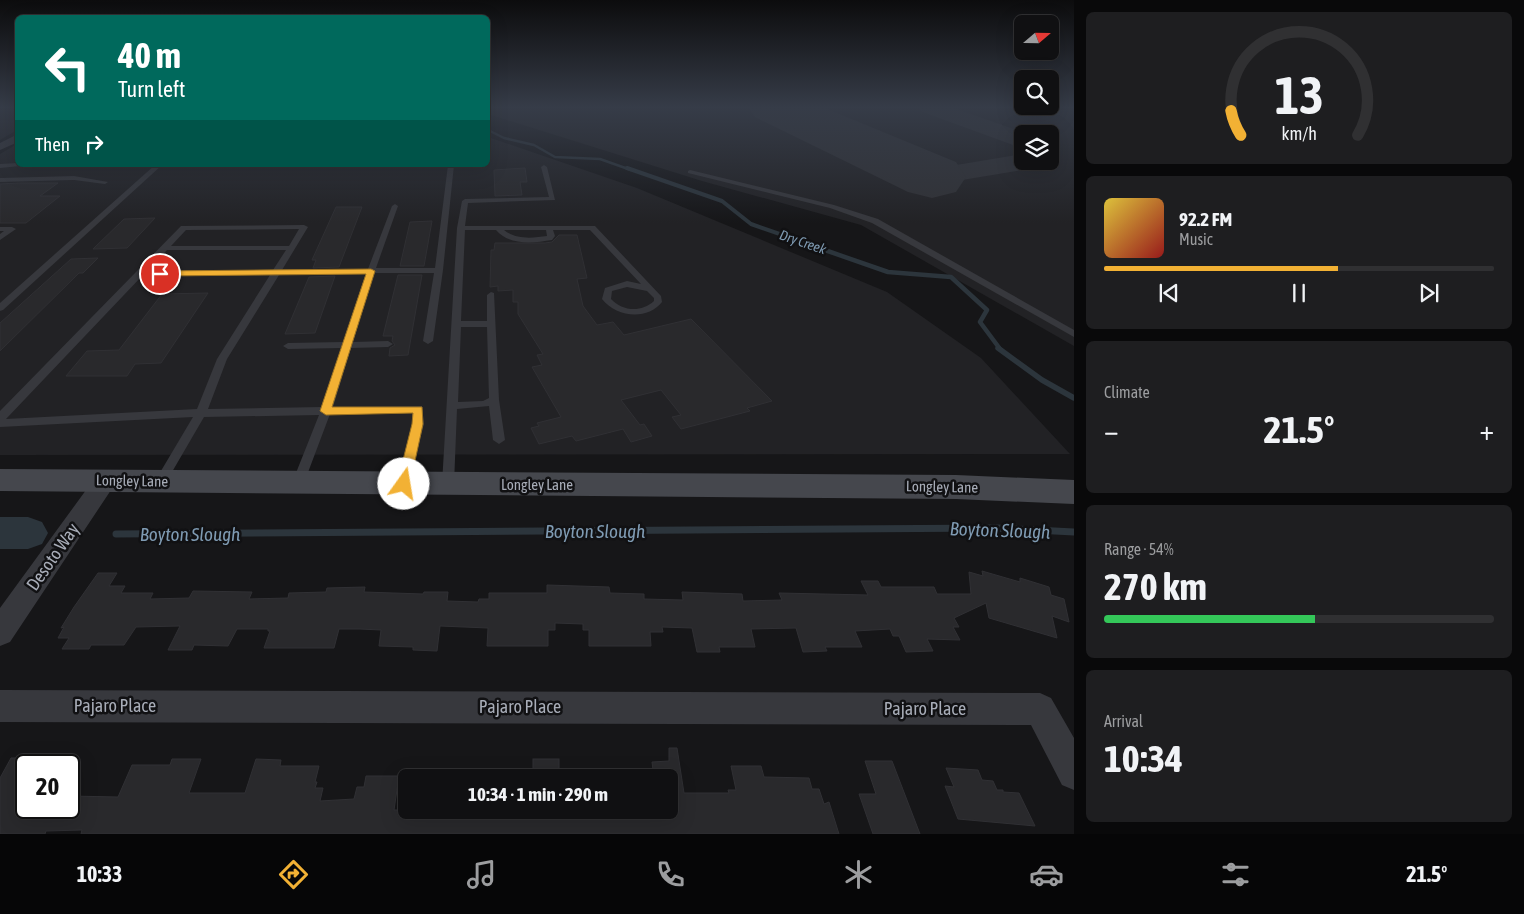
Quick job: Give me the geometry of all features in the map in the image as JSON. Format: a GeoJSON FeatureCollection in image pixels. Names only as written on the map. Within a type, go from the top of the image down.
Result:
{"type":"FeatureCollection","features":[{"type":"Feature","properties":{"kind":"main road","name":"Longley Lane"},"geometry":{"type":"LineString","coordinates":[[0,480],[947,487],[1074,492]]}},
{"type":"Feature","properties":{"kind":"street","name":"Desoto Way"},"geometry":{"type":"LineString","coordinates":[[0,632],[105,481]]}},
{"type":"Feature","properties":{"kind":"street","name":"Pajaro Place"},"geometry":{"type":"LineString","coordinates":[[0,706],[1040,709],[1074,773]]}},
{"type":"Feature","properties":{"kind":"lane"},"geometry":{"type":"LineString","coordinates":[[0,166],[15,165]]}},
{"type":"Feature","properties":{"kind":"lane"},"geometry":{"type":"LineString","coordinates":[[0,308],[157,167]]}},
{"type":"Feature","properties":{"kind":"lane"},"geometry":{"type":"LineString","coordinates":[[428,341],[439,270],[451,167]]}},
{"type":"Feature","properties":{"kind":"lane"},"geometry":{"type":"LineString","coordinates":[[448,484],[464,201],[553,199],[544,167]]}},
{"type":"Feature","properties":{"kind":"lane"},"geometry":{"type":"LineString","coordinates":[[690,172],[832,206],[875,221],[1074,334]]}},
{"type":"Feature","properties":{"kind":"lane"},"geometry":{"type":"LineString","coordinates":[[0,180],[74,178],[105,182]]}},
{"type":"Feature","properties":{"kind":"lane"},"geometry":{"type":"LineString","coordinates":[[298,483],[326,411],[371,271],[395,206]]}},
{"type":"Feature","properties":{"kind":"lane"},"geometry":{"type":"LineString","coordinates":[[0,418],[184,228],[304,228],[222,359],[201,413],[161,481]]}},
{"type":"Feature","properties":{"kind":"lane"},"geometry":{"type":"LineString","coordinates":[[461,228],[592,228],[650,289],[658,298],[658,302],[649,310],[640,312],[614,307],[606,299],[608,290],[619,285],[635,284],[650,289]]}},
{"type":"Feature","properties":{"kind":"lane"},"geometry":{"type":"LineString","coordinates":[[0,229],[12,229],[0,238]]}},
{"type":"Feature","properties":{"kind":"lane"},"geometry":{"type":"LineString","coordinates":[[164,248],[291,248]]}},
{"type":"Feature","properties":{"kind":"lane"},"geometry":{"type":"LineString","coordinates":[[140,274],[439,270]]}},
{"type":"Feature","properties":{"kind":"lane"},"geometry":{"type":"LineString","coordinates":[[491,295],[494,400],[499,440]]}},
{"type":"Feature","properties":{"kind":"lane"},"geometry":{"type":"LineString","coordinates":[[456,324],[492,324]]}},
{"type":"Feature","properties":{"kind":"lane"},"geometry":{"type":"LineString","coordinates":[[288,346],[388,344]]}},
{"type":"Feature","properties":{"kind":"lane"},"geometry":{"type":"LineString","coordinates":[[452,406],[484,404],[494,400]]}},
{"type":"Feature","properties":{"kind":"lane"},"geometry":{"type":"LineString","coordinates":[[0,423],[201,413],[418,409],[418,424],[404,484]]}},
{"type":"Feature","properties":{"kind":"shaded area"},"geometry":{"type":"Polygon","coordinates":[[[15,145],[15,167],[490,167],[490,145],[511,145],[637,188],[887,292],[981,358],[1070,454],[0,455],[0,154],[15,145]]]}},
{"type":"Feature","properties":{"kind":"shaded area"},"geometry":{"type":"Polygon","coordinates":[[[587,145],[1014,145],[1014,170],[1059,170],[1059,145],[1074,145],[1074,346],[861,225],[702,181],[587,145]]]}},
{"type":"Feature","properties":{"kind":"building"},"geometry":{"type":"Polygon","coordinates":[[[525,168],[527,182],[520,182],[522,195],[495,196],[494,170],[525,168]]]}},
{"type":"Feature","properties":{"kind":"building"},"geometry":{"type":"Polygon","coordinates":[[[58,183],[40,196],[60,196],[26,223],[0,223],[0,184],[58,183]]]}},
{"type":"Feature","properties":{"kind":"building"},"geometry":{"type":"Polygon","coordinates":[[[336,207],[362,207],[339,267],[313,268],[316,260],[312,260],[336,207]]]}},
{"type":"Feature","properties":{"kind":"building"},"geometry":{"type":"Polygon","coordinates":[[[155,218],[127,248],[93,249],[124,219],[155,218]]]}},
{"type":"Feature","properties":{"kind":"building"},"geometry":{"type":"Polygon","coordinates":[[[432,221],[424,266],[400,266],[410,222],[432,221]]]}},
{"type":"Feature","properties":{"kind":"building"},"geometry":{"type":"Polygon","coordinates":[[[559,235],[577,235],[587,278],[577,279],[583,306],[597,325],[613,322],[624,335],[691,319],[772,401],[747,408],[750,411],[681,429],[672,417],[681,415],[661,390],[621,400],[640,425],[644,424],[652,436],[631,442],[623,429],[576,441],[572,436],[539,444],[531,428],[539,426],[537,423],[561,417],[532,367],[542,365],[537,355],[543,354],[518,314],[518,302],[513,302],[513,290],[498,291],[498,286],[490,287],[491,250],[494,250],[495,243],[545,243],[552,242],[559,235]]]}},
{"type":"Feature","properties":{"kind":"building"},"geometry":{"type":"Polygon","coordinates":[[[98,258],[83,273],[79,273],[0,351],[0,323],[71,259],[98,258]]]}},
{"type":"Feature","properties":{"kind":"building"},"geometry":{"type":"Polygon","coordinates":[[[398,275],[422,275],[408,355],[389,356],[390,348],[395,345],[392,341],[393,336],[383,336],[398,275]]]}},
{"type":"Feature","properties":{"kind":"building"},"geometry":{"type":"Polygon","coordinates":[[[335,276],[315,333],[285,334],[309,277],[335,276]]]}},
{"type":"Feature","properties":{"kind":"building"},"geometry":{"type":"Polygon","coordinates":[[[208,293],[161,363],[135,364],[127,376],[66,376],[87,351],[119,350],[162,294],[208,293]]]}},
{"type":"Feature","properties":{"kind":"building"},"geometry":{"type":"Polygon","coordinates":[[[982,571],[1020,582],[1020,578],[1049,587],[1051,595],[1064,599],[1069,622],[1052,616],[1057,638],[989,618],[986,603],[954,618],[959,627],[953,627],[960,640],[927,639],[933,651],[906,652],[899,636],[893,636],[890,629],[855,631],[862,647],[825,647],[827,651],[803,652],[796,628],[751,629],[755,647],[719,647],[720,652],[697,652],[692,628],[662,627],[663,632],[650,632],[651,646],[589,646],[589,630],[583,630],[583,624],[555,623],[555,630],[548,630],[548,646],[487,646],[488,628],[440,626],[437,651],[413,650],[413,647],[379,646],[381,630],[360,629],[339,629],[334,648],[264,648],[270,631],[268,629],[237,629],[228,646],[194,645],[192,650],[168,650],[180,626],[136,627],[124,645],[91,645],[89,649],[62,649],[69,638],[58,638],[64,627],[61,628],[98,573],[117,573],[109,586],[125,586],[121,593],[153,593],[150,599],[189,598],[193,591],[252,592],[249,599],[288,598],[289,593],[326,592],[327,588],[365,587],[364,592],[423,594],[424,592],[448,592],[447,601],[478,602],[479,599],[489,599],[489,593],[547,593],[547,585],[609,587],[610,593],[644,594],[644,599],[683,600],[682,592],[742,594],[743,601],[782,600],[779,593],[868,595],[861,581],[878,581],[881,587],[934,587],[937,594],[971,594],[969,572],[983,576],[982,571]]]}},
{"type":"Feature","properties":{"kind":"building"},"geometry":{"type":"Polygon","coordinates":[[[669,748],[677,748],[684,793],[729,793],[728,790],[736,790],[731,766],[761,766],[764,777],[809,778],[812,789],[819,789],[824,804],[829,802],[839,834],[81,834],[82,830],[46,831],[45,834],[0,834],[0,778],[11,758],[15,758],[15,819],[80,819],[80,796],[118,797],[132,765],[170,765],[172,759],[201,759],[189,793],[245,793],[256,759],[281,760],[280,766],[319,766],[315,788],[323,788],[320,801],[354,799],[357,787],[364,787],[366,776],[398,776],[394,810],[398,810],[398,819],[678,819],[678,769],[653,769],[652,762],[669,761],[669,748]]]}},
{"type":"Feature","properties":{"kind":"building"},"geometry":{"type":"Polygon","coordinates":[[[533,759],[559,759],[559,769],[533,769],[533,759]]]}},
{"type":"Feature","properties":{"kind":"building"},"geometry":{"type":"Polygon","coordinates":[[[865,761],[892,761],[920,834],[873,834],[859,794],[876,794],[865,761]]]}},
{"type":"Feature","properties":{"kind":"building"},"geometry":{"type":"Polygon","coordinates":[[[946,768],[978,770],[982,780],[993,781],[997,790],[1019,793],[1035,826],[958,819],[945,786],[954,787],[946,768]]]}},
{"type":"Feature","properties":{"kind":"waterway","name":"Dry Creek"},"geometry":{"type":"LineString","coordinates":[[534,145],[555,157],[600,159],[631,170]]}},
{"type":"Feature","properties":{"kind":"waterway","name":"Dry Creek"},"geometry":{"type":"LineString","coordinates":[[627,168],[722,201],[751,224],[823,249]]}},
{"type":"Feature","properties":{"kind":"waterway","name":"Dry Creek"},"geometry":{"type":"LineString","coordinates":[[819,248],[888,272],[951,277],[987,310],[980,322],[1000,349]]}},
{"type":"Feature","properties":{"kind":"waterway","name":"Dry Creek"},"geometry":{"type":"LineString","coordinates":[[998,348],[1042,380],[1074,398]]}},
{"type":"Feature","properties":{"kind":"waterway","name":"Boyton Slough"},"geometry":{"type":"LineString","coordinates":[[116,534],[997,528],[1074,532]]}},
{"type":"Feature","properties":{"kind":"waterway","name":"Boyton Slough"},"geometry":{"type":"LineString","coordinates":[[0,533],[28,533]]}},
{"type":"Feature","properties":{"kind":"taxiway"},"geometry":{"type":"LineString","coordinates":[[932,177],[1014,163]]}},
{"type":"Feature","properties":{"kind":"runway"},"geometry":{"type":"LineString","coordinates":[[861,145],[932,177]]}},
{"type":"Feature","properties":{"kind":"route"},"geometry":{"type":"LineString","coordinates":[[160,274],[371,271],[326,411],[418,409],[418,424],[404,484]]}}]}
